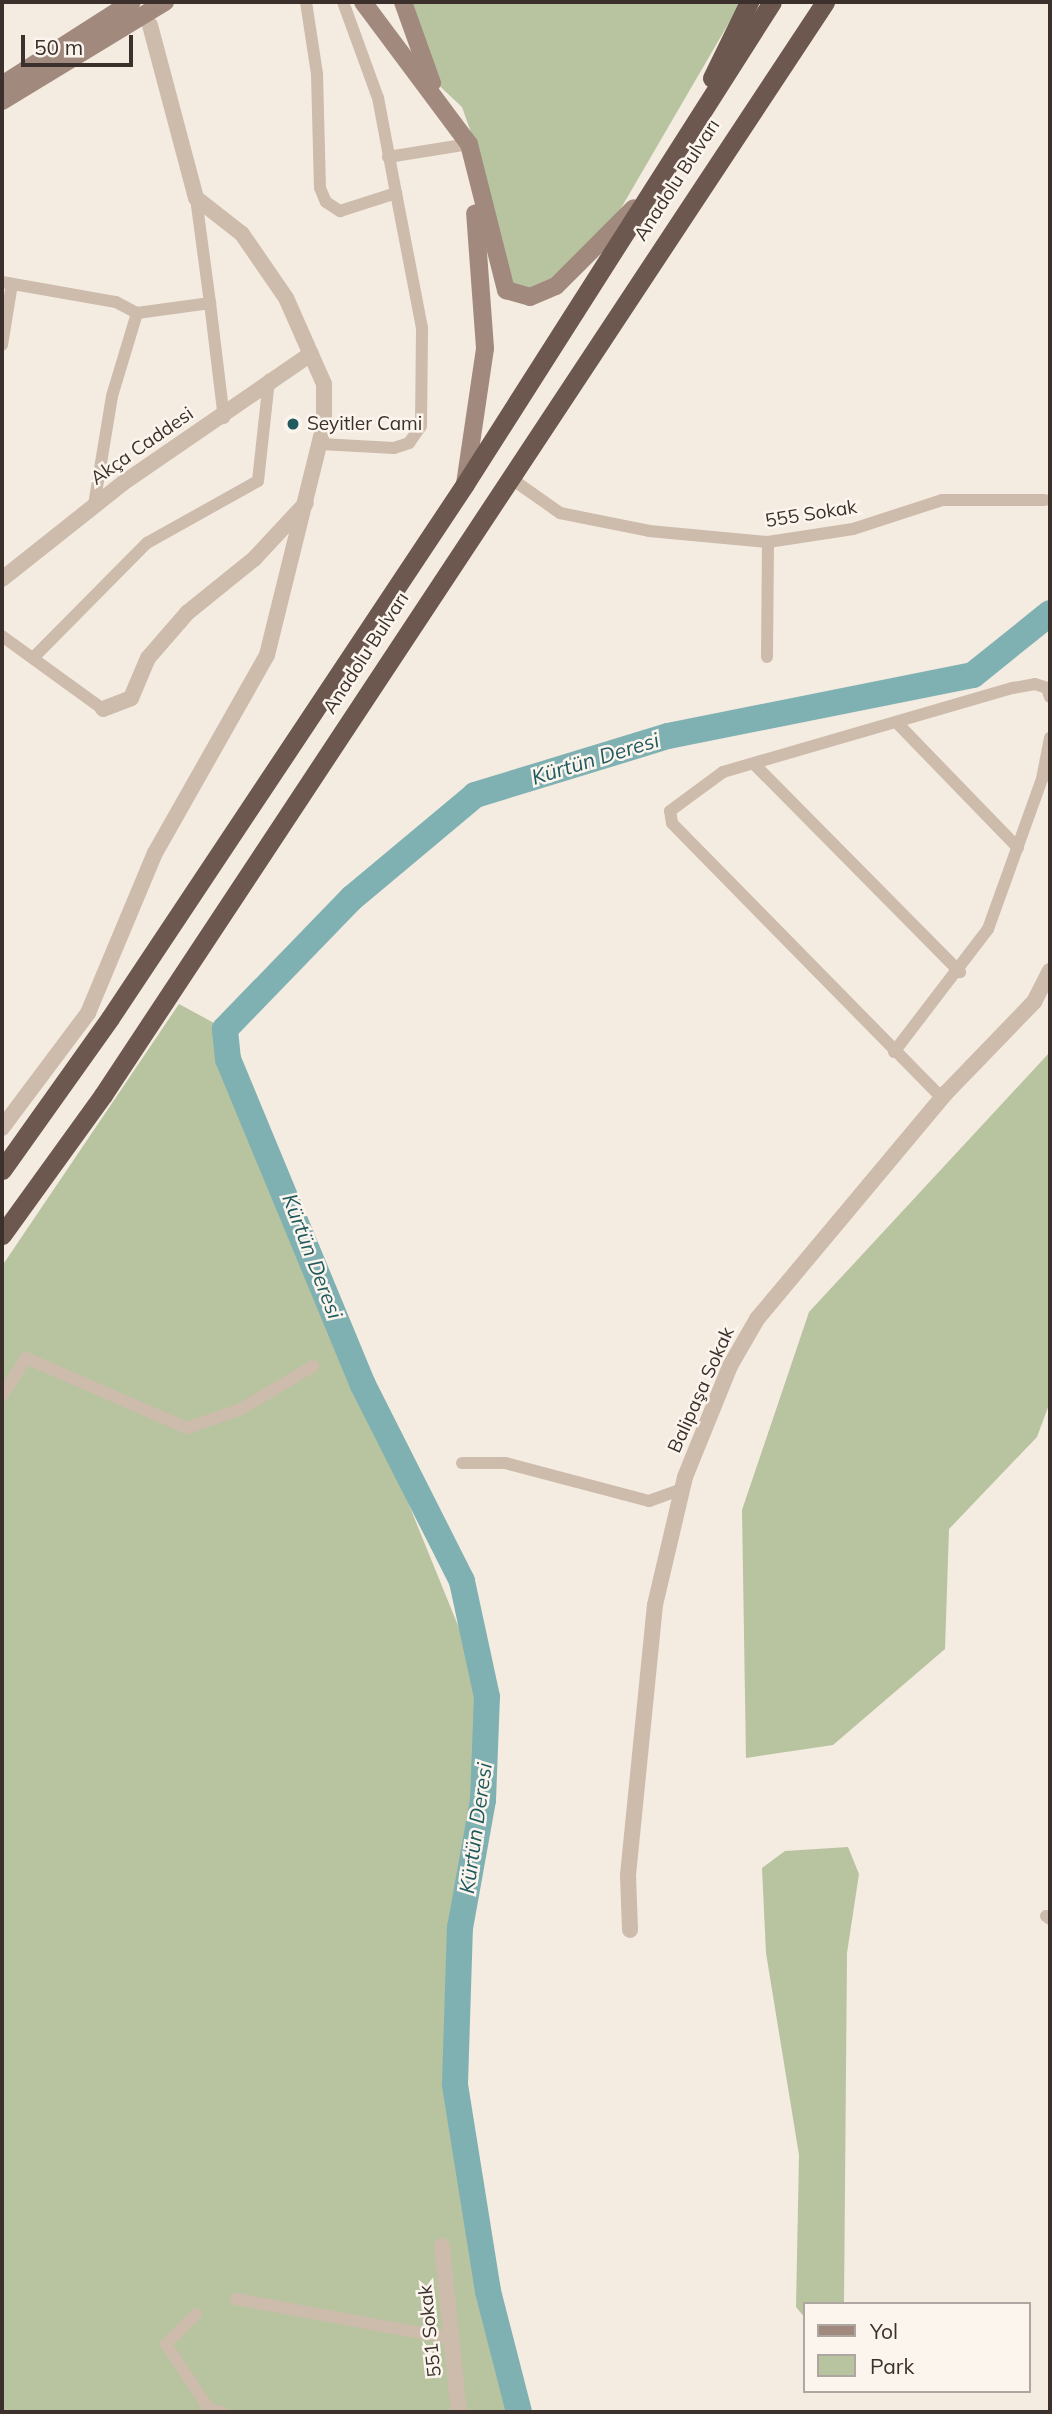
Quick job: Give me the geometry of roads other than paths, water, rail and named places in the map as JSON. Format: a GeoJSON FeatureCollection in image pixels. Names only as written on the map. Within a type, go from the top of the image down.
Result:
{"type":"FeatureCollection","features":[{"type":"Feature","properties":{"kind":"highway"},"geometry":{"type":"LineString","coordinates":[[699,111],[750,2]]}},
{"type":"Feature","properties":{"kind":"highway"},"geometry":{"type":"LineString","coordinates":[[699,111],[772,2]]}},
{"type":"Feature","properties":{"kind":"highway"},"geometry":{"type":"LineString","coordinates":[[761,92],[810,2]]}},
{"type":"Feature","properties":{"kind":"highway"},"geometry":{"type":"LineString","coordinates":[[761,92],[825,2]]}},
{"type":"Feature","properties":{"kind":"highway","name":"Anadolu Bulvarı"},"geometry":{"type":"LineString","coordinates":[[2,1235],[103,1095],[761,92]]}},
{"type":"Feature","properties":{"kind":"highway","name":"Anadolu Bulvarı"},"geometry":{"type":"LineString","coordinates":[[2,1170],[110,1018],[465,484],[699,111]]}},
{"type":"Feature","properties":{"kind":"main road"},"geometry":{"type":"LineString","coordinates":[[2,85],[132,2]]}},
{"type":"Feature","properties":{"kind":"main road"},"geometry":{"type":"LineString","coordinates":[[2,101],[164,2]]}},
{"type":"Feature","properties":{"kind":"main road"},"geometry":{"type":"LineString","coordinates":[[363,2],[436,93],[470,144],[500,277],[506,290],[530,297],[577,271],[646,195]]}},
{"type":"Feature","properties":{"kind":"main road"},"geometry":{"type":"LineString","coordinates":[[403,2],[436,93]]}},
{"type":"Feature","properties":{"kind":"main road"},"geometry":{"type":"LineString","coordinates":[[465,484],[485,348],[470,144]]}},
{"type":"Feature","properties":{"kind":"street"},"geometry":{"type":"LineString","coordinates":[[306,2],[317,74],[316,152],[326,202],[340,211],[360,209],[396,194]]}},
{"type":"Feature","properties":{"kind":"street"},"geometry":{"type":"LineString","coordinates":[[320,444],[394,448],[409,443],[421,426],[422,328],[378,98],[343,2]]}},
{"type":"Feature","properties":{"kind":"street"},"geometry":{"type":"LineString","coordinates":[[150,25],[196,198],[224,418]]}},
{"type":"Feature","properties":{"kind":"street"},"geometry":{"type":"LineString","coordinates":[[388,157],[470,144]]}},
{"type":"Feature","properties":{"kind":"street"},"geometry":{"type":"LineString","coordinates":[[2,1128],[88,1013],[155,853],[267,656],[308,501],[320,444],[324,384],[311,354],[265,264],[222,212],[196,198]]}},
{"type":"Feature","properties":{"kind":"street"},"geometry":{"type":"LineString","coordinates":[[2,345],[7,283],[116,302],[137,313],[210,303]]}},
{"type":"Feature","properties":{"kind":"street"},"geometry":{"type":"LineString","coordinates":[[94,505],[112,396],[137,313]]}},
{"type":"Feature","properties":{"kind":"street","name":"Akça Caddesi"},"geometry":{"type":"LineString","coordinates":[[2,579],[94,505],[224,418],[269,380],[311,354]]}},
{"type":"Feature","properties":{"kind":"street"},"geometry":{"type":"LineString","coordinates":[[33,659],[147,543],[258,481],[269,380]]}},
{"type":"Feature","properties":{"kind":"street","name":"555 Sokak"},"geometry":{"type":"LineString","coordinates":[[509,477],[560,513],[649,531],[768,542],[853,529],[942,500],[1045,500]]}},
{"type":"Feature","properties":{"kind":"street"},"geometry":{"type":"LineString","coordinates":[[2,636],[103,709],[131,698],[148,658],[187,613],[254,559],[308,501]]}},
{"type":"Feature","properties":{"kind":"street"},"geometry":{"type":"LineString","coordinates":[[767,657],[768,542]]}},
{"type":"Feature","properties":{"kind":"street"},"geometry":{"type":"LineString","coordinates":[[942,1098],[672,823],[670,811],[700,787],[754,764],[899,725],[1013,688],[1035,684],[1047,688],[1050,697]]}},
{"type":"Feature","properties":{"kind":"street"},"geometry":{"type":"LineString","coordinates":[[899,725],[1018,848]]}},
{"type":"Feature","properties":{"kind":"street"},"geometry":{"type":"LineString","coordinates":[[894,1052],[960,972],[988,929],[1018,848],[1050,738]]}},
{"type":"Feature","properties":{"kind":"street"},"geometry":{"type":"LineString","coordinates":[[754,764],[960,972]]}},
{"type":"Feature","properties":{"kind":"street","name":"Balipaşa Sokak"},"geometry":{"type":"LineString","coordinates":[[630,1930],[628,1875],[649,1654],[682,1489],[730,1366],[757,1319],[942,1098],[1034,1002],[1050,971]]}},
{"type":"Feature","properties":{"kind":"street"},"geometry":{"type":"LineString","coordinates":[[2,1396],[26,1358],[187,1428],[241,1409],[313,1366]]}},
{"type":"Feature","properties":{"kind":"street"},"geometry":{"type":"LineString","coordinates":[[462,1463],[505,1463],[649,1501],[682,1489]]}},
{"type":"Feature","properties":{"kind":"street","name":"551 Sokak"},"geometry":{"type":"LineString","coordinates":[[442,2246],[459,2412]]}},
{"type":"Feature","properties":{"kind":"street"},"geometry":{"type":"LineString","coordinates":[[236,2299],[453,2339]]}},
{"type":"Feature","properties":{"kind":"street"},"geometry":{"type":"LineString","coordinates":[[195,2314],[166,2344],[209,2409],[222,2412]]}},
{"type":"Feature","properties":{"kind":"waterway","name":"Kürtün Deresi"},"geometry":{"type":"LineString","coordinates":[[519,2412],[488,2291],[455,2084],[460,1928],[483,1800],[487,1697],[462,1581],[363,1385],[228,1059],[225,1029],[352,898],[475,795],[668,736],[973,675],[1050,613]]}},
{"type":"Feature","properties":{"kind":"place","name":"Seyitler Cami"},"geometry":{"type":"Point","coordinates":[293,424]}}]}
